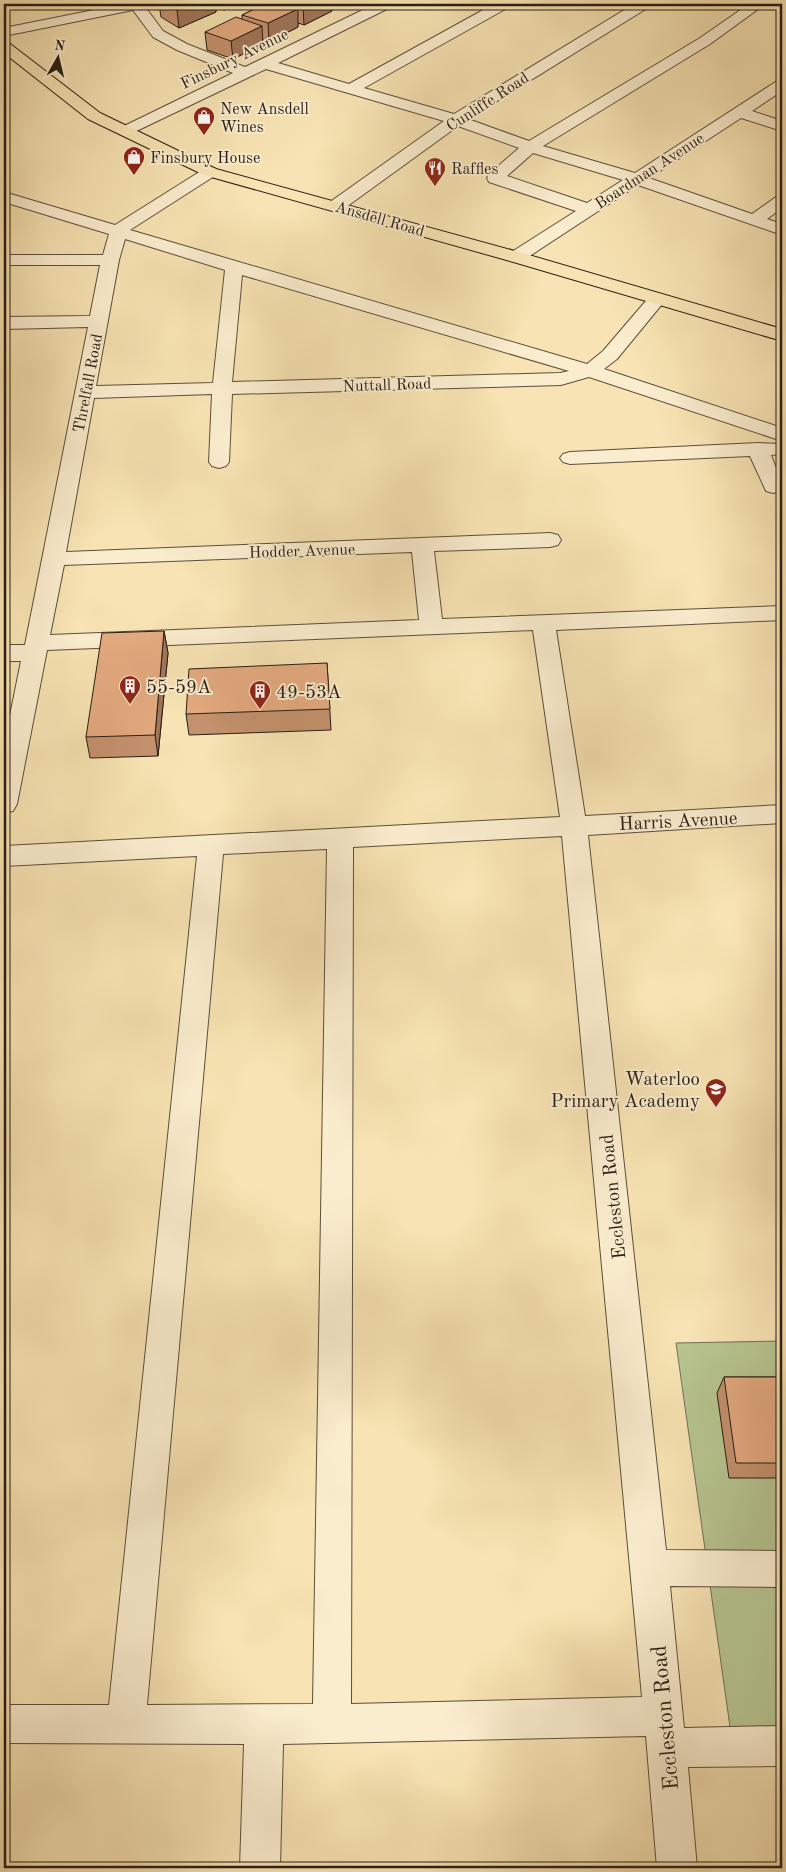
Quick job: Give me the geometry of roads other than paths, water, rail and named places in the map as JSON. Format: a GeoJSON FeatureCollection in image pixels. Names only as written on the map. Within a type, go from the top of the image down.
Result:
{"type":"FeatureCollection","features":[{"type":"Feature","properties":{"kind":"main road","name":"Ansdell Road"},"geometry":{"type":"LineString","coordinates":[[4,46],[94,116],[210,172],[516,257],[782,335]]}},
{"type":"Feature","properties":{"kind":"street","name":"Finsbury Avenue"},"geometry":{"type":"LineString","coordinates":[[126,131],[386,4]]}},
{"type":"Feature","properties":{"kind":"street"},"geometry":{"type":"LineString","coordinates":[[351,89],[504,4]]}},
{"type":"Feature","properties":{"kind":"street","name":"Cunliffe Road"},"geometry":{"type":"LineString","coordinates":[[336,206],[456,120],[526,75],[644,4]]}},
{"type":"Feature","properties":{"kind":"street"},"geometry":{"type":"LineString","coordinates":[[590,210],[496,178],[530,147],[705,41],[758,4]]}},
{"type":"Feature","properties":{"kind":"street"},"geometry":{"type":"LineString","coordinates":[[4,32],[141,5],[158,34],[182,47],[244,72]]}},
{"type":"Feature","properties":{"kind":"street"},"geometry":{"type":"LineString","coordinates":[[263,63],[456,120],[530,147],[635,178],[782,230]]}},
{"type":"Feature","properties":{"kind":"street","name":"Boardman Avenue"},"geometry":{"type":"LineString","coordinates":[[516,257],[782,84]]}},
{"type":"Feature","properties":{"kind":"street"},"geometry":{"type":"LineString","coordinates":[[740,112],[782,126]]}},
{"type":"Feature","properties":{"kind":"street"},"geometry":{"type":"LineString","coordinates":[[118,232],[126,224],[210,172]]}},
{"type":"Feature","properties":{"kind":"street"},"geometry":{"type":"LineString","coordinates":[[4,197],[234,267],[590,370],[782,435]]}},
{"type":"Feature","properties":{"kind":"street"},"geometry":{"type":"LineString","coordinates":[[754,220],[782,201]]}},
{"type":"Feature","properties":{"kind":"street","name":"Threlfall Road"},"geometry":{"type":"LineString","coordinates":[[4,804],[54,559],[110,260],[118,232]]}},
{"type":"Feature","properties":{"kind":"street"},"geometry":{"type":"LineString","coordinates":[[4,260],[110,260]]}},
{"type":"Feature","properties":{"kind":"street"},"geometry":{"type":"LineString","coordinates":[[219,462],[222,389],[234,267]]}},
{"type":"Feature","properties":{"kind":"street","name":"Nuttall Road"},"geometry":{"type":"LineString","coordinates":[[85,392],[561,379],[590,370],[610,355],[657,299]]}},
{"type":"Feature","properties":{"kind":"street"},"geometry":{"type":"LineString","coordinates":[[4,323],[98,321]]}},
{"type":"Feature","properties":{"kind":"street"},"geometry":{"type":"LineString","coordinates":[[570,458],[782,448]]}},
{"type":"Feature","properties":{"kind":"street"},"geometry":{"type":"LineString","coordinates":[[758,449],[773,487]]}},
{"type":"Feature","properties":{"kind":"street","name":"Hodder Avenue"},"geometry":{"type":"LineString","coordinates":[[54,559],[550,540]]}},
{"type":"Feature","properties":{"kind":"street"},"geometry":{"type":"LineString","coordinates":[[422,545],[431,627]]}},
{"type":"Feature","properties":{"kind":"street"},"geometry":{"type":"LineString","coordinates":[[4,653],[36,648],[324,631],[782,613]]}},
{"type":"Feature","properties":{"kind":"street","name":"Eccleston Road"},"geometry":{"type":"LineString","coordinates":[[543,622],[574,826],[650,1568],[677,1868]]}},
{"type":"Feature","properties":{"kind":"street","name":"Harris Avenue"},"geometry":{"type":"LineString","coordinates":[[4,856],[340,840],[782,814]]}},
{"type":"Feature","properties":{"kind":"street"},"geometry":{"type":"LineString","coordinates":[[332,1722],[340,840]]}},
{"type":"Feature","properties":{"kind":"street"},"geometry":{"type":"LineString","coordinates":[[126,1725],[211,846]]}},
{"type":"Feature","properties":{"kind":"street"},"geometry":{"type":"LineString","coordinates":[[650,1568],[782,1569]]}},
{"type":"Feature","properties":{"kind":"street"},"geometry":{"type":"LineString","coordinates":[[4,1724],[264,1725],[332,1722],[665,1732],[782,1746]]}},
{"type":"Feature","properties":{"kind":"street"},"geometry":{"type":"LineString","coordinates":[[260,1868],[264,1725]]}},
{"type":"Feature","properties":{"kind":"place","name":"New Ansdell Wines"},"geometry":{"type":"Point","coordinates":[204,136]}},
{"type":"Feature","properties":{"kind":"place","name":"Finsbury House"},"geometry":{"type":"Point","coordinates":[134,176]}},
{"type":"Feature","properties":{"kind":"place","name":"Raffles"},"geometry":{"type":"Point","coordinates":[435,187]}},
{"type":"Feature","properties":{"kind":"place","name":"55-59A"},"geometry":{"type":"Point","coordinates":[130,705]}},
{"type":"Feature","properties":{"kind":"place","name":"49-53A"},"geometry":{"type":"Point","coordinates":[260,710]}},
{"type":"Feature","properties":{"kind":"place","name":"Waterloo Primary Academy"},"geometry":{"type":"Point","coordinates":[716,1108]}}]}
